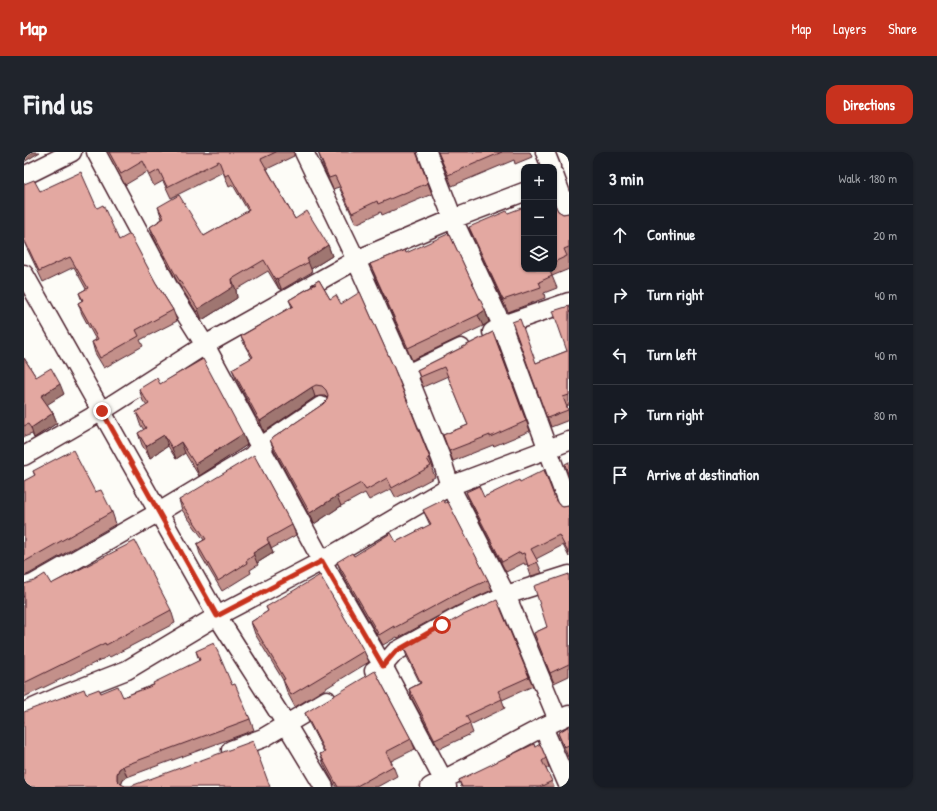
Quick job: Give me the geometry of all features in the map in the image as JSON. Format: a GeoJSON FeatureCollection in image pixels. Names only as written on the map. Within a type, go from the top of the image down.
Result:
{"type":"FeatureCollection","features":[{"type":"Feature","properties":{"kind":"street"},"geometry":{"type":"LineString","coordinates":[[24,176],[72,152]]}},
{"type":"Feature","properties":{"kind":"street"},"geometry":{"type":"LineString","coordinates":[[96,152],[169,288],[205,344],[322,561],[383,666],[440,785],[557,720]]}},
{"type":"Feature","properties":{"kind":"street"},"geometry":{"type":"LineString","coordinates":[[304,152],[356,260],[407,374],[441,458],[450,486],[506,595],[557,720],[569,787]]}},
{"type":"Feature","properties":{"kind":"street"},"geometry":{"type":"LineString","coordinates":[[427,152],[452,219],[502,325],[569,507]]}},
{"type":"Feature","properties":{"kind":"street"},"geometry":{"type":"LineString","coordinates":[[545,152],[551,164]]}},
{"type":"Feature","properties":{"kind":"street"},"geometry":{"type":"LineString","coordinates":[[557,176],[569,215]]}},
{"type":"Feature","properties":{"kind":"street"},"geometry":{"type":"LineString","coordinates":[[24,456],[102,411],[205,344],[356,260],[452,219],[521,193]]}},
{"type":"Feature","properties":{"kind":"street"},"geometry":{"type":"LineString","coordinates":[[24,274],[217,616],[286,724],[324,787]]}},
{"type":"Feature","properties":{"kind":"street"},"geometry":{"type":"LineString","coordinates":[[407,374],[488,335],[502,325],[569,302]]}},
{"type":"Feature","properties":{"kind":"street"},"geometry":{"type":"LineString","coordinates":[[24,587],[33,584],[159,512],[252,456],[260,447],[321,406]]}},
{"type":"Feature","properties":{"kind":"street"},"geometry":{"type":"LineString","coordinates":[[24,712],[126,670],[217,616],[322,561],[450,486],[569,441]]}},
{"type":"Feature","properties":{"kind":"street"},"geometry":{"type":"LineString","coordinates":[[357,682],[383,666],[395,652],[462,614],[506,595],[569,574]]}},
{"type":"Feature","properties":{"kind":"street"},"geometry":{"type":"LineString","coordinates":[[219,754],[263,738],[338,693]]}},
{"type":"Feature","properties":{"kind":"building"},"geometry":{"type":"Polygon","coordinates":[[[109,152],[276,152],[261,159],[295,219],[307,211],[328,245],[307,259],[309,262],[277,279],[275,279],[264,260],[232,279],[233,287],[198,309],[174,272],[150,227],[164,218],[158,207],[179,195],[204,236],[249,210],[229,174],[225,176],[219,161],[167,187],[159,170],[150,175],[143,161],[121,174],[109,152]]]}},
{"type":"Feature","properties":{"kind":"building"},"geometry":{"type":"Polygon","coordinates":[[[318,152],[416,152],[428,183],[378,204],[377,201],[352,213],[335,176],[329,178],[318,152]]]}},
{"type":"Feature","properties":{"kind":"building"},"geometry":{"type":"Polygon","coordinates":[[[438,152],[502,152],[448,175],[438,152]]]}},
{"type":"Feature","properties":{"kind":"building"},"geometry":{"type":"Polygon","coordinates":[[[81,172],[97,208],[103,205],[119,240],[130,234],[156,283],[173,310],[136,330],[139,336],[100,358],[92,342],[98,339],[78,303],[83,300],[79,293],[88,288],[70,257],[39,271],[24,239],[24,184],[34,180],[40,191],[81,172]]]}},
{"type":"Feature","properties":{"kind":"building"},"geometry":{"type":"Polygon","coordinates":[[[521,208],[521,272],[550,272],[552,276],[539,282],[541,287],[503,300],[469,227],[507,211],[508,213],[521,208]]]}},
{"type":"Feature","properties":{"kind":"building"},"geometry":{"type":"Polygon","coordinates":[[[557,209],[563,214],[569,213],[569,247],[564,249],[567,256],[557,261],[557,209]]]}},
{"type":"Feature","properties":{"kind":"building"},"geometry":{"type":"Polygon","coordinates":[[[448,234],[450,235],[485,310],[478,315],[408,348],[370,264],[405,250],[406,253],[448,234]]]}},
{"type":"Feature","properties":{"kind":"building"},"geometry":{"type":"Polygon","coordinates":[[[319,280],[330,299],[336,295],[341,304],[360,292],[394,368],[430,458],[427,459],[431,466],[392,488],[387,478],[366,490],[361,483],[310,513],[270,440],[323,404],[327,400],[328,395],[326,390],[322,386],[316,385],[260,421],[232,369],[253,357],[241,336],[293,306],[289,300],[316,284],[311,285],[319,280]]]}},
{"type":"Feature","properties":{"kind":"building"},"geometry":{"type":"Polygon","coordinates":[[[569,306],[569,395],[563,397],[568,410],[547,418],[512,322],[520,319],[536,363],[567,351],[553,311],[569,306]]]}},
{"type":"Feature","properties":{"kind":"building"},"geometry":{"type":"Polygon","coordinates":[[[493,332],[526,421],[490,437],[490,435],[449,451],[443,435],[468,425],[444,367],[420,377],[417,370],[493,332]]]}},
{"type":"Feature","properties":{"kind":"building"},"geometry":{"type":"Polygon","coordinates":[[[24,358],[36,377],[51,368],[60,384],[41,396],[53,413],[31,428],[28,424],[24,426],[24,358]]]}},
{"type":"Feature","properties":{"kind":"building"},"geometry":{"type":"Polygon","coordinates":[[[203,359],[243,434],[195,464],[181,442],[172,448],[164,435],[146,446],[138,433],[146,428],[136,412],[149,404],[139,389],[157,378],[160,384],[203,359]]]}},
{"type":"Feature","properties":{"kind":"building"},"geometry":{"type":"Polygon","coordinates":[[[73,450],[95,492],[101,490],[112,512],[24,562],[24,481],[35,475],[33,471],[73,450]]]}},
{"type":"Feature","properties":{"kind":"building"},"geometry":{"type":"Polygon","coordinates":[[[254,455],[292,525],[267,539],[269,543],[253,553],[254,555],[246,561],[247,563],[218,581],[197,544],[206,539],[179,500],[254,455]]]}},
{"type":"Feature","properties":{"kind":"building"},"geometry":{"type":"Polygon","coordinates":[[[569,462],[569,477],[565,464],[569,462]]]}},
{"type":"Feature","properties":{"kind":"building"},"geometry":{"type":"Polygon","coordinates":[[[544,470],[556,501],[563,507],[569,506],[569,554],[559,535],[531,549],[538,562],[528,566],[524,553],[521,554],[520,552],[502,562],[466,492],[479,486],[484,497],[544,470]]]}},
{"type":"Feature","properties":{"kind":"building"},"geometry":{"type":"Polygon","coordinates":[[[443,500],[445,503],[448,502],[488,580],[453,596],[379,635],[337,562],[352,553],[354,556],[391,533],[396,542],[431,524],[423,510],[443,500]]]}},
{"type":"Feature","properties":{"kind":"building"},"geometry":{"type":"Polygon","coordinates":[[[135,541],[171,610],[106,645],[105,643],[24,683],[24,584],[34,581],[45,574],[51,584],[135,541]]]}},
{"type":"Feature","properties":{"kind":"building"},"geometry":{"type":"Polygon","coordinates":[[[569,574],[569,664],[550,673],[534,633],[547,627],[534,586],[569,574]]]}},
{"type":"Feature","properties":{"kind":"building"},"geometry":{"type":"Polygon","coordinates":[[[320,575],[364,651],[291,695],[283,680],[285,679],[251,622],[268,611],[266,607],[320,575]]]}},
{"type":"Feature","properties":{"kind":"building"},"geometry":{"type":"Polygon","coordinates":[[[497,600],[529,677],[498,691],[502,699],[466,716],[470,723],[435,740],[409,689],[421,683],[404,648],[463,615],[497,600]]]}},
{"type":"Feature","properties":{"kind":"building"},"geometry":{"type":"Polygon","coordinates":[[[214,643],[232,685],[235,684],[250,719],[123,766],[119,769],[117,780],[125,786],[131,786],[253,741],[270,787],[24,787],[24,712],[84,689],[86,694],[99,689],[101,693],[118,686],[123,697],[154,685],[153,683],[200,660],[196,651],[214,643]]]}},
{"type":"Feature","properties":{"kind":"building"},"geometry":{"type":"Polygon","coordinates":[[[375,671],[411,739],[386,752],[393,766],[355,787],[338,787],[320,754],[325,752],[305,713],[375,671]]]}},
{"type":"Feature","properties":{"kind":"building"},"geometry":{"type":"Polygon","coordinates":[[[569,726],[569,745],[564,747],[558,733],[569,726]]]}},
{"type":"Feature","properties":{"kind":"building"},"geometry":{"type":"Polygon","coordinates":[[[534,744],[535,747],[540,744],[546,758],[542,761],[552,781],[540,787],[462,787],[459,780],[534,744]]]}},
{"type":"Feature","properties":{"kind":"route"},"geometry":{"type":"LineString","coordinates":[[102,411],[217,616],[322,561],[383,666],[395,652],[442,625]]}}]}
